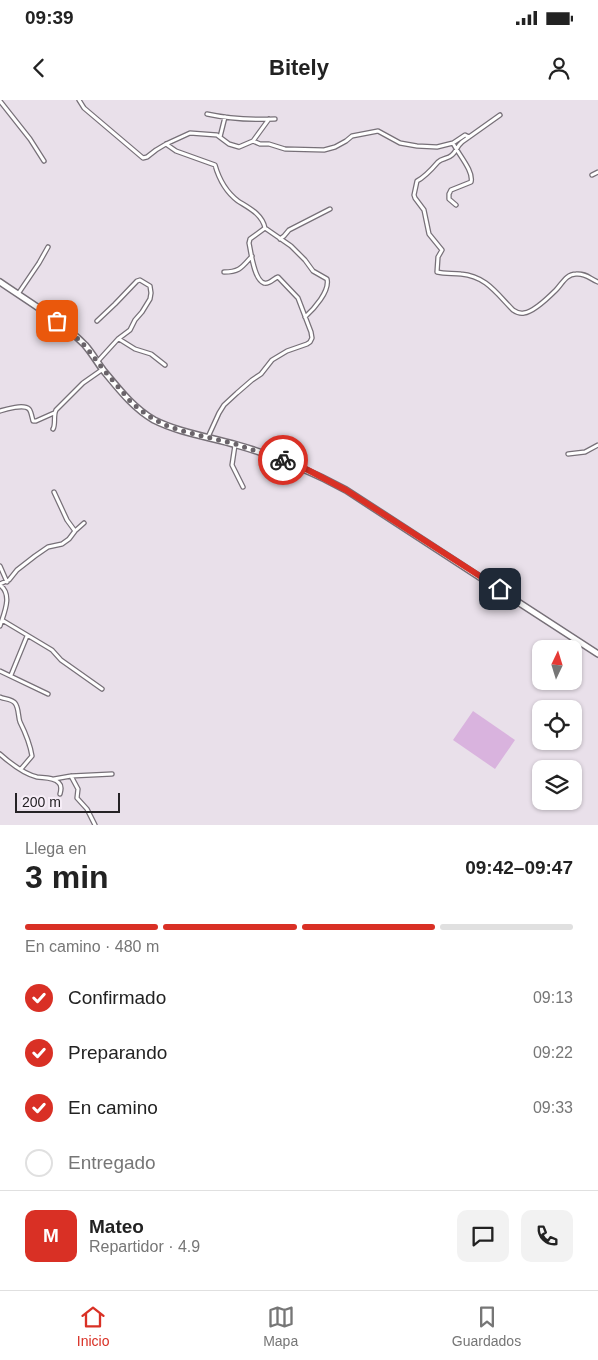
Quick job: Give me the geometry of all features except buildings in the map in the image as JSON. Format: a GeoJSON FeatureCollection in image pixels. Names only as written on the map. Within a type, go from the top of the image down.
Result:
{"type":"FeatureCollection","features":[{"type":"Feature","properties":{"kind":"main road"},"geometry":{"type":"LineString","coordinates":[[0,282],[70,331],[86,347],[131,402],[153,419],[170,427],[272,456],[304,468],[346,490],[598,654]]}},
{"type":"Feature","properties":{"kind":"street"},"geometry":{"type":"LineString","coordinates":[[79,100],[84,108],[144,158],[166,144],[190,133],[216,135],[229,144],[239,147],[253,141],[269,119]]}},
{"type":"Feature","properties":{"kind":"street"},"geometry":{"type":"LineString","coordinates":[[0,101],[30,139],[44,161]]}},
{"type":"Feature","properties":{"kind":"street"},"geometry":{"type":"LineString","coordinates":[[207,114],[225,118],[252,120],[275,119]]}},
{"type":"Feature","properties":{"kind":"street"},"geometry":{"type":"LineString","coordinates":[[500,115],[462,142],[452,156],[440,161],[423,178],[417,181],[414,195],[424,210],[430,234],[442,250],[438,257],[437,272],[463,274],[486,282],[518,313],[530,311],[545,300],[571,275],[585,275],[598,282]]}},
{"type":"Feature","properties":{"kind":"street"},"geometry":{"type":"LineString","coordinates":[[220,137],[225,118]]}},
{"type":"Feature","properties":{"kind":"street"},"geometry":{"type":"LineString","coordinates":[[253,141],[260,144],[269,144],[281,149],[324,150],[346,141],[352,136],[378,131],[400,143],[409,145],[437,147],[453,143],[465,135],[469,138]]}},
{"type":"Feature","properties":{"kind":"street"},"geometry":{"type":"LineString","coordinates":[[453,143],[472,178],[471,182],[451,190],[449,199],[456,205]]}},
{"type":"Feature","properties":{"kind":"street"},"geometry":{"type":"LineString","coordinates":[[166,144],[176,151],[215,166],[221,181],[238,201],[247,205],[259,216],[265,228],[291,246],[313,271],[327,279],[327,290],[316,306],[305,317]]}},
{"type":"Feature","properties":{"kind":"street"},"geometry":{"type":"LineString","coordinates":[[592,175],[598,172]]}},
{"type":"Feature","properties":{"kind":"street"},"geometry":{"type":"LineString","coordinates":[[280,239],[288,230],[330,209]]}},
{"type":"Feature","properties":{"kind":"street"},"geometry":{"type":"LineString","coordinates":[[208,438],[216,418],[224,405],[261,374],[272,360],[287,351],[310,342],[312,338],[298,298],[278,277],[275,277],[268,283],[263,282],[256,274],[250,239],[265,228]]}},
{"type":"Feature","properties":{"kind":"street"},"geometry":{"type":"LineString","coordinates":[[18,294],[48,247]]}},
{"type":"Feature","properties":{"kind":"street"},"geometry":{"type":"LineString","coordinates":[[224,272],[239,270],[252,256]]}},
{"type":"Feature","properties":{"kind":"street"},"geometry":{"type":"LineString","coordinates":[[97,321],[137,281],[140,280],[150,286],[150,299],[142,312],[134,320],[130,330],[118,339],[98,361]]}},
{"type":"Feature","properties":{"kind":"street"},"geometry":{"type":"LineString","coordinates":[[118,339],[135,350],[151,354],[165,365]]}},
{"type":"Feature","properties":{"kind":"street"},"geometry":{"type":"LineString","coordinates":[[52,430],[56,410],[83,383],[103,369]]}},
{"type":"Feature","properties":{"kind":"street"},"geometry":{"type":"LineString","coordinates":[[0,411],[22,407],[27,408],[33,421],[54,414]]}},
{"type":"Feature","properties":{"kind":"street"},"geometry":{"type":"LineString","coordinates":[[235,444],[232,465],[244,487]]}},
{"type":"Feature","properties":{"kind":"street"},"geometry":{"type":"LineString","coordinates":[[568,454],[585,452],[598,446]]}},
{"type":"Feature","properties":{"kind":"street"},"geometry":{"type":"LineString","coordinates":[[54,492],[66,520],[75,531]]}},
{"type":"Feature","properties":{"kind":"street"},"geometry":{"type":"LineString","coordinates":[[0,626],[7,598],[6,592],[0,584],[7,582],[16,570],[48,547],[62,544],[69,539],[84,523]]}},
{"type":"Feature","properties":{"kind":"street"},"geometry":{"type":"LineString","coordinates":[[0,566],[7,582]]}},
{"type":"Feature","properties":{"kind":"street"},"geometry":{"type":"LineString","coordinates":[[2,620],[52,650],[62,660],[102,688]]}},
{"type":"Feature","properties":{"kind":"street"},"geometry":{"type":"LineString","coordinates":[[11,675],[27,636]]}},
{"type":"Feature","properties":{"kind":"street"},"geometry":{"type":"LineString","coordinates":[[0,671],[48,694]]}},
{"type":"Feature","properties":{"kind":"street"},"geometry":{"type":"LineString","coordinates":[[0,697],[16,704],[20,722],[24,727],[30,746],[32,756],[21,769]]}},
{"type":"Feature","properties":{"kind":"street"},"geometry":{"type":"LineString","coordinates":[[0,754],[34,776],[58,782],[61,786],[60,794]]}},
{"type":"Feature","properties":{"kind":"street"},"geometry":{"type":"LineString","coordinates":[[54,780],[71,776],[112,774]]}},
{"type":"Feature","properties":{"kind":"street"},"geometry":{"type":"LineString","coordinates":[[71,776],[78,789],[77,798],[87,809],[95,825]]}},
{"type":"Feature","properties":{"kind":"shaded area"},"geometry":{"type":"Polygon","coordinates":[[[473,711],[515,740],[495,769],[453,740],[473,711]]]}},
{"type":"Feature","properties":{"kind":"way so far"},"geometry":{"type":"LineString","coordinates":[[57,321],[86,347],[131,402],[153,419],[170,427],[235,444],[283,460]]}},
{"type":"Feature","properties":{"kind":"route"},"geometry":{"type":"LineString","coordinates":[[283,460],[304,468],[346,490],[500,589]]}}]}
